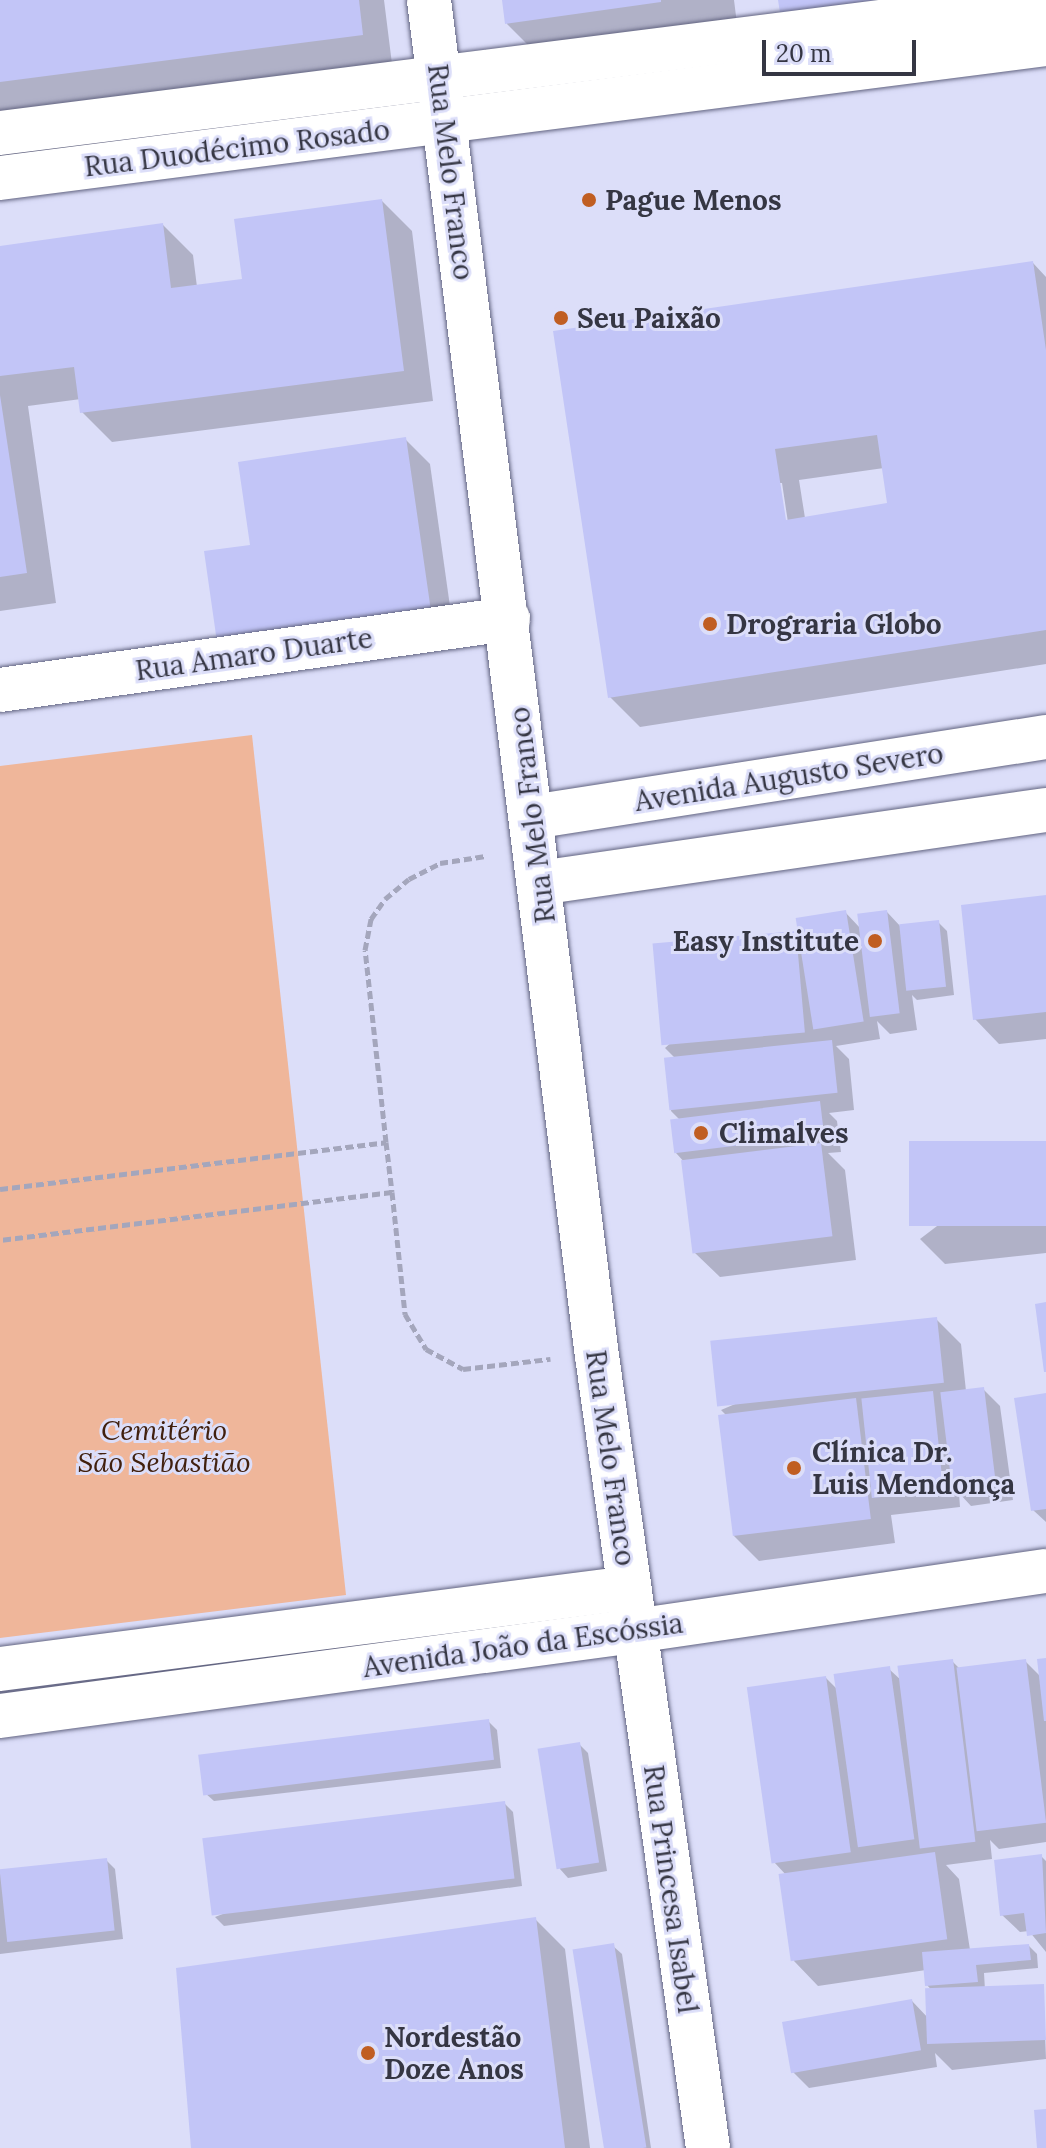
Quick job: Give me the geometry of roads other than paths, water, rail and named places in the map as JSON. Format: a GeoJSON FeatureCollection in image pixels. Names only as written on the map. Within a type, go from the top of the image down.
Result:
{"type":"FeatureCollection","features":[{"type":"Feature","properties":{"kind":"main road","name":"Rua Melo Franco"},"geometry":{"type":"LineString","coordinates":[[429,0],[597,1356],[634,1631]]}},
{"type":"Feature","properties":{"kind":"main road","name":"Rua Duodécimo Rosado"},"geometry":{"type":"LineString","coordinates":[[0,133],[1046,1]]}},
{"type":"Feature","properties":{"kind":"main road","name":"Rua Duodécimo Rosado"},"geometry":{"type":"LineString","coordinates":[[0,178],[1046,44]]}},
{"type":"Feature","properties":{"kind":"main road","name":"Rua Amaro Duarte"},"geometry":{"type":"LineString","coordinates":[[0,690],[508,619]]}},
{"type":"Feature","properties":{"kind":"main road","name":"Avenida Augusto Severo"},"geometry":{"type":"LineString","coordinates":[[532,817],[1046,737]]}},
{"type":"Feature","properties":{"kind":"main road"},"geometry":{"type":"LineString","coordinates":[[539,883],[1046,810]]}},
{"type":"Feature","properties":{"kind":"main road","name":"Avenida João da Escóssia"},"geometry":{"type":"LineString","coordinates":[[0,1716],[634,1631],[1046,1571]]}},
{"type":"Feature","properties":{"kind":"main road","name":"Avenida João da Escóssia"},"geometry":{"type":"LineString","coordinates":[[0,1669],[629,1588]]}},
{"type":"Feature","properties":{"kind":"main road","name":"Rua Princesa Isabel"},"geometry":{"type":"LineString","coordinates":[[634,1631],[708,2148]]}},
{"type":"Feature","properties":{"kind":"place","name":"Pague Menos"},"geometry":{"type":"Point","coordinates":[589,200]}},
{"type":"Feature","properties":{"kind":"place","name":"Seu Paixão"},"geometry":{"type":"Point","coordinates":[561,318]}},
{"type":"Feature","properties":{"kind":"place","name":"Drograria Globo"},"geometry":{"type":"Point","coordinates":[710,624]}},
{"type":"Feature","properties":{"kind":"place","name":"Easy Institute"},"geometry":{"type":"Point","coordinates":[875,941]}},
{"type":"Feature","properties":{"kind":"place","name":"Climalves"},"geometry":{"type":"Point","coordinates":[701,1133]}},
{"type":"Feature","properties":{"kind":"place","name":"Clínica Dr. Luis Mendonça"},"geometry":{"type":"Point","coordinates":[794,1468]}},
{"type":"Feature","properties":{"kind":"place","name":"Nordestão Doze Anos"},"geometry":{"type":"Point","coordinates":[368,2053]}},
{"type":"Feature","properties":{"kind":"park label","name":"Cemitério São Sebastião"},"geometry":{"type":"Point","coordinates":[164,1446]}}]}
